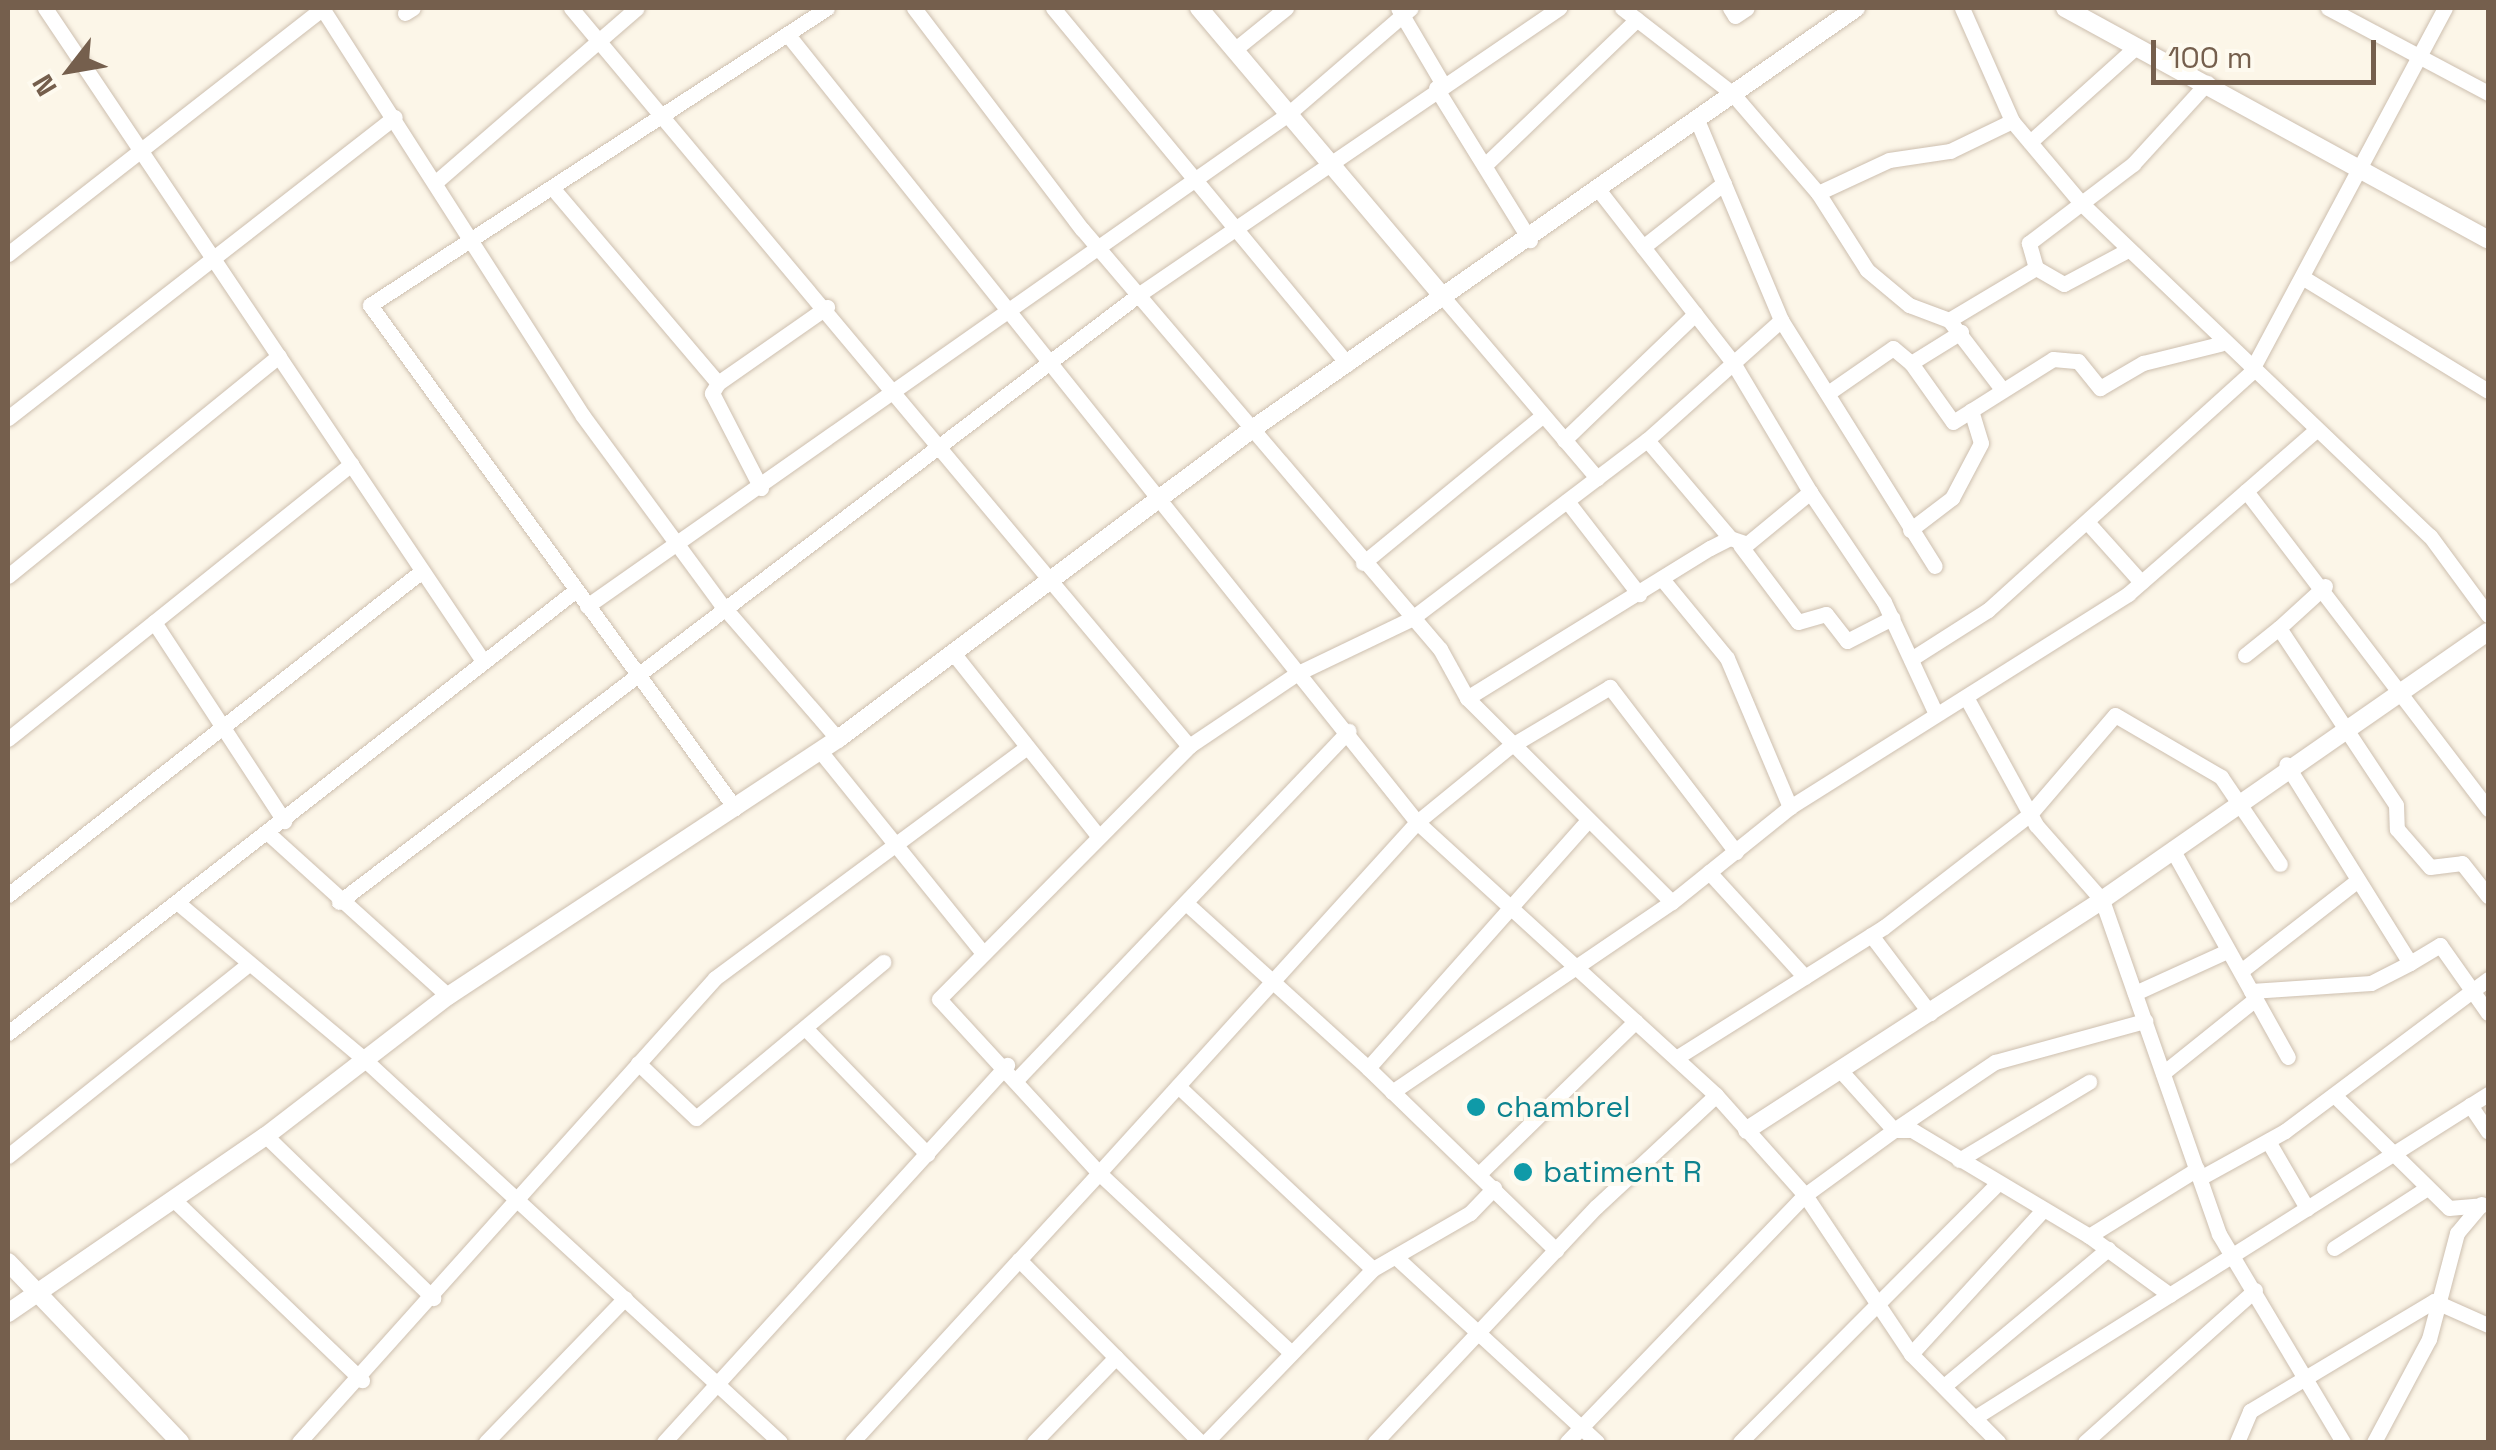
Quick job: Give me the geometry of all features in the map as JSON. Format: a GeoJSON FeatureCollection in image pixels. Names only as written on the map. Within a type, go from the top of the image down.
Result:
{"type":"FeatureCollection","features":[{"type":"Feature","properties":{"kind":"street"},"geometry":{"type":"LineString","coordinates":[[45,8],[483,661]]}},
{"type":"Feature","properties":{"kind":"street"},"geometry":{"type":"LineString","coordinates":[[8,254],[139,144],[323,8],[438,181],[583,416],[721,604],[838,738]]}},
{"type":"Feature","properties":{"kind":"street"},"geometry":{"type":"LineString","coordinates":[[571,8],[662,120],[827,307],[1189,746]]}},
{"type":"Feature","properties":{"kind":"street"},"geometry":{"type":"LineString","coordinates":[[438,181],[637,8]]}},
{"type":"Feature","properties":{"kind":"street"},"geometry":{"type":"LineString","coordinates":[[736,808],[370,305],[476,244],[827,8]]}},
{"type":"Feature","properties":{"kind":"street"},"geometry":{"type":"LineString","coordinates":[[914,8],[1095,245],[1410,619],[1467,698],[1510,747],[1672,902]]}},
{"type":"Feature","properties":{"kind":"street"},"geometry":{"type":"LineString","coordinates":[[1053,8],[1132,97],[1190,183],[1234,228],[1348,364]]}},
{"type":"Feature","properties":{"kind":"street"},"geometry":{"type":"LineString","coordinates":[[1199,8],[1596,478]]}},
{"type":"Feature","properties":{"kind":"street"},"geometry":{"type":"LineString","coordinates":[[1234,50],[1286,8]]}},
{"type":"Feature","properties":{"kind":"street"},"geometry":{"type":"LineString","coordinates":[[338,902],[633,670],[1138,295],[1438,85],[1559,8]]}},
{"type":"Feature","properties":{"kind":"street"},"geometry":{"type":"LineString","coordinates":[[1622,8],[1732,93],[1818,194],[1867,270],[1909,304],[1955,326],[2002,388]]}},
{"type":"Feature","properties":{"kind":"street"},"geometry":{"type":"LineString","coordinates":[[1730,8],[1735,16],[1747,8]]}},
{"type":"Feature","properties":{"kind":"street"},"geometry":{"type":"LineString","coordinates":[[8,1313],[266,1136],[448,996],[820,751],[1251,430],[1601,193],[1732,93],[1856,8]]}},
{"type":"Feature","properties":{"kind":"street"},"geometry":{"type":"LineString","coordinates":[[1962,8],[2012,121],[2081,203],[2250,373],[2430,536],[2488,615]]}},
{"type":"Feature","properties":{"kind":"street"},"geometry":{"type":"LineString","coordinates":[[2065,8],[2361,166],[2488,240]]}},
{"type":"Feature","properties":{"kind":"street"},"geometry":{"type":"LineString","coordinates":[[2328,8],[2488,94]]}},
{"type":"Feature","properties":{"kind":"street"},"geometry":{"type":"LineString","coordinates":[[1910,658],[1988,610],[2089,524],[2250,373],[2446,8]]}},
{"type":"Feature","properties":{"kind":"street"},"geometry":{"type":"LineString","coordinates":[[587,606],[898,392],[1004,308],[1288,114],[1404,10],[1438,85],[1530,240]]}},
{"type":"Feature","properties":{"kind":"street"},"geometry":{"type":"LineString","coordinates":[[1486,164],[1637,19]]}},
{"type":"Feature","properties":{"kind":"street"},"geometry":{"type":"LineString","coordinates":[[788,35],[1296,674],[1349,731],[1417,822],[1679,1056],[1716,1095],[1805,1195],[1911,1354],[1998,1442]]}},
{"type":"Feature","properties":{"kind":"street"},"geometry":{"type":"LineString","coordinates":[[2030,142],[2136,48]]}},
{"type":"Feature","properties":{"kind":"street"},"geometry":{"type":"LineString","coordinates":[[2126,251],[2064,284],[2036,268],[2029,243],[2133,164],[2207,83]]}},
{"type":"Feature","properties":{"kind":"street"},"geometry":{"type":"LineString","coordinates":[[8,418],[211,254],[395,117]]}},
{"type":"Feature","properties":{"kind":"street"},"geometry":{"type":"LineString","coordinates":[[1697,120],[1781,320],[1935,566]]}},
{"type":"Feature","properties":{"kind":"street"},"geometry":{"type":"LineString","coordinates":[[1818,194],[2012,121]]}},
{"type":"Feature","properties":{"kind":"street"},"geometry":{"type":"LineString","coordinates":[[1643,247],[1724,183]]}},
{"type":"Feature","properties":{"kind":"street"},"geometry":{"type":"LineString","coordinates":[[555,191],[718,383]]}},
{"type":"Feature","properties":{"kind":"street"},"geometry":{"type":"LineString","coordinates":[[1601,193],[1732,361],[1810,492],[1892,618],[1936,714]]}},
{"type":"Feature","properties":{"kind":"street"},"geometry":{"type":"LineString","coordinates":[[1912,363],[1955,326],[2036,268]]}},
{"type":"Feature","properties":{"kind":"street"},"geometry":{"type":"LineString","coordinates":[[2302,277],[2488,390]]}},
{"type":"Feature","properties":{"kind":"street"},"geometry":{"type":"LineString","coordinates":[[761,488],[712,393],[718,383],[827,307]]}},
{"type":"Feature","properties":{"kind":"street"},"geometry":{"type":"LineString","coordinates":[[1564,440],[1695,314]]}},
{"type":"Feature","properties":{"kind":"street"},"geometry":{"type":"LineString","coordinates":[[1290,1352],[1099,1172],[1007,1065],[939,999],[1189,746],[1296,674],[1410,619],[1647,440],[1781,320]]}},
{"type":"Feature","properties":{"kind":"street"},"geometry":{"type":"LineString","coordinates":[[1828,393],[1893,348],[1912,363],[1954,422],[2002,388],[2066,356],[2100,388],[2143,363],[2220,344]]}},
{"type":"Feature","properties":{"kind":"street"},"geometry":{"type":"LineString","coordinates":[[8,576],[279,356]]}},
{"type":"Feature","properties":{"kind":"street"},"geometry":{"type":"LineString","coordinates":[[1910,530],[1952,498],[1981,443],[1970,411]]}},
{"type":"Feature","properties":{"kind":"street"},"geometry":{"type":"LineString","coordinates":[[1363,563],[1542,416]]}},
{"type":"Feature","properties":{"kind":"street"},"geometry":{"type":"LineString","coordinates":[[1392,1092],[1672,902],[1790,807],[2141,582],[2316,430]]}},
{"type":"Feature","properties":{"kind":"street"},"geometry":{"type":"LineString","coordinates":[[1647,440],[1798,622],[1826,614],[1847,641],[1892,618]]}},
{"type":"Feature","properties":{"kind":"street"},"geometry":{"type":"LineString","coordinates":[[8,739],[351,464]]}},
{"type":"Feature","properties":{"kind":"street"},"geometry":{"type":"LineString","coordinates":[[2246,490],[2325,586],[2488,809]]}},
{"type":"Feature","properties":{"kind":"street"},"geometry":{"type":"LineString","coordinates":[[1467,698],[1662,579],[1735,542],[1810,492]]}},
{"type":"Feature","properties":{"kind":"street"},"geometry":{"type":"LineString","coordinates":[[1568,501],[1640,594]]}},
{"type":"Feature","properties":{"kind":"street"},"geometry":{"type":"LineString","coordinates":[[2089,524],[2141,582]]}},
{"type":"Feature","properties":{"kind":"street"},"geometry":{"type":"LineString","coordinates":[[8,895],[422,570]]}},
{"type":"Feature","properties":{"kind":"street"},"geometry":{"type":"LineString","coordinates":[[1662,579],[1726,658],[1790,807]]}},
{"type":"Feature","properties":{"kind":"street"},"geometry":{"type":"LineString","coordinates":[[2244,655],[2325,586]]}},
{"type":"Feature","properties":{"kind":"street"},"geometry":{"type":"LineString","coordinates":[[8,1033],[269,834],[576,590]]}},
{"type":"Feature","properties":{"kind":"street"},"geometry":{"type":"LineString","coordinates":[[154,622],[225,724],[284,822]]}},
{"type":"Feature","properties":{"kind":"street"},"geometry":{"type":"LineString","coordinates":[[2279,628],[2396,805],[2397,829],[2430,866],[2462,863],[2488,896]]}},
{"type":"Feature","properties":{"kind":"street"},"geometry":{"type":"LineString","coordinates":[[1747,1130],[2102,900],[2241,801],[2286,764],[2488,632]]}},
{"type":"Feature","properties":{"kind":"street"},"geometry":{"type":"LineString","coordinates":[[954,654],[1022,751],[1099,836]]}},
{"type":"Feature","properties":{"kind":"street"},"geometry":{"type":"LineString","coordinates":[[852,1442],[1275,983],[1417,822],[1510,747],[1610,687],[1736,852]]}},
{"type":"Feature","properties":{"kind":"street"},"geometry":{"type":"LineString","coordinates":[[1966,697],[2030,814],[2102,900],[2198,1174],[2232,1255],[2343,1442]]}},
{"type":"Feature","properties":{"kind":"street"},"geometry":{"type":"LineString","coordinates":[[1679,1056],[1871,935],[2030,814],[2115,715],[2221,777],[2241,801],[2280,864]]}},
{"type":"Feature","properties":{"kind":"street"},"geometry":{"type":"LineString","coordinates":[[1019,1078],[1349,731]]}},
{"type":"Feature","properties":{"kind":"street"},"geometry":{"type":"LineString","coordinates":[[820,751],[983,953]]}},
{"type":"Feature","properties":{"kind":"street"},"geometry":{"type":"LineString","coordinates":[[299,1442],[362,1380],[715,978],[1022,751]]}},
{"type":"Feature","properties":{"kind":"street"},"geometry":{"type":"LineString","coordinates":[[2286,764],[2410,963]]}},
{"type":"Feature","properties":{"kind":"street"},"geometry":{"type":"LineString","coordinates":[[1368,1068],[1588,820]]}},
{"type":"Feature","properties":{"kind":"street"},"geometry":{"type":"LineString","coordinates":[[269,834],[338,902],[448,996]]}},
{"type":"Feature","properties":{"kind":"street"},"geometry":{"type":"LineString","coordinates":[[2172,849],[2226,952],[2241,971],[2288,1057]]}},
{"type":"Feature","properties":{"kind":"street"},"geometry":{"type":"LineString","coordinates":[[1709,872],[1805,977]]}},
{"type":"Feature","properties":{"kind":"street"},"geometry":{"type":"LineString","coordinates":[[2241,971],[2358,880]]}},
{"type":"Feature","properties":{"kind":"street"},"geometry":{"type":"LineString","coordinates":[[177,902],[246,966],[365,1060],[722,1384],[780,1442]]}},
{"type":"Feature","properties":{"kind":"street"},"geometry":{"type":"LineString","coordinates":[[1186,902],[1481,1172],[1556,1250]]}},
{"type":"Feature","properties":{"kind":"street"},"geometry":{"type":"LineString","coordinates":[[1871,935],[1930,1013]]}},
{"type":"Feature","properties":{"kind":"street"},"geometry":{"type":"LineString","coordinates":[[2163,1074],[2252,996],[2371,984],[2440,945],[2488,1012]]}},
{"type":"Feature","properties":{"kind":"street"},"geometry":{"type":"LineString","coordinates":[[2135,994],[2226,952]]}},
{"type":"Feature","properties":{"kind":"street"},"geometry":{"type":"LineString","coordinates":[[638,1063],[696,1118],[883,962]]}},
{"type":"Feature","properties":{"kind":"street"},"geometry":{"type":"LineString","coordinates":[[8,1156],[246,966]]}},
{"type":"Feature","properties":{"kind":"street"},"geometry":{"type":"LineString","coordinates":[[2089,1236],[2198,1174],[2268,1140],[2334,1096],[2488,979]]}},
{"type":"Feature","properties":{"kind":"street"},"geometry":{"type":"LineString","coordinates":[[1567,1442],[1805,1195],[1996,1062],[2144,1020]]}},
{"type":"Feature","properties":{"kind":"street"},"geometry":{"type":"LineString","coordinates":[[1481,1172],[1636,1021]]}},
{"type":"Feature","properties":{"kind":"street"},"geometry":{"type":"LineString","coordinates":[[806,1030],[927,1154]]}},
{"type":"Feature","properties":{"kind":"street"},"geometry":{"type":"LineString","coordinates":[[664,1442],[722,1384],[1007,1065]]}},
{"type":"Feature","properties":{"kind":"street"},"geometry":{"type":"LineString","coordinates":[[1840,1070],[1894,1130],[1912,1130],[2089,1236],[2170,1295]]}},
{"type":"Feature","properties":{"kind":"street"},"geometry":{"type":"LineString","coordinates":[[1959,1160],[2089,1082]]}},
{"type":"Feature","properties":{"kind":"street"},"geometry":{"type":"LineString","coordinates":[[1178,1086],[1374,1269]]}},
{"type":"Feature","properties":{"kind":"street"},"geometry":{"type":"LineString","coordinates":[[1974,1418],[2488,1094]]}},
{"type":"Feature","properties":{"kind":"street"},"geometry":{"type":"LineString","coordinates":[[1375,1442],[1556,1250],[1716,1095]]}},
{"type":"Feature","properties":{"kind":"street"},"geometry":{"type":"LineString","coordinates":[[2334,1096],[2388,1158],[2449,1208],[2485,1208]]}},
{"type":"Feature","properties":{"kind":"street"},"geometry":{"type":"LineString","coordinates":[[2470,1105],[2488,1132]]}},
{"type":"Feature","properties":{"kind":"street"},"geometry":{"type":"LineString","coordinates":[[266,1136],[434,1298]]}},
{"type":"Feature","properties":{"kind":"street"},"geometry":{"type":"LineString","coordinates":[[2268,1140],[2307,1208]]}},
{"type":"Feature","properties":{"kind":"street"},"geometry":{"type":"LineString","coordinates":[[1740,1442],[1874,1302],[1997,1184]]}},
{"type":"Feature","properties":{"kind":"street"},"geometry":{"type":"LineString","coordinates":[[1020,1260],[1203,1442],[1374,1269],[1398,1260],[1494,1188]]}},
{"type":"Feature","properties":{"kind":"street"},"geometry":{"type":"LineString","coordinates":[[2334,1248],[2427,1188]]}},
{"type":"Feature","properties":{"kind":"street"},"geometry":{"type":"LineString","coordinates":[[172,1199],[362,1380]]}},
{"type":"Feature","properties":{"kind":"street"},"geometry":{"type":"LineString","coordinates":[[2374,1442],[2429,1339],[2434,1300],[2457,1233],[2485,1208]]}},
{"type":"Feature","properties":{"kind":"street"},"geometry":{"type":"LineString","coordinates":[[1911,1354],[2043,1210]]}},
{"type":"Feature","properties":{"kind":"street"},"geometry":{"type":"LineString","coordinates":[[1944,1386],[2108,1250]]}},
{"type":"Feature","properties":{"kind":"street"},"geometry":{"type":"LineString","coordinates":[[1398,1260],[1597,1442]]}},
{"type":"Feature","properties":{"kind":"street"},"geometry":{"type":"LineString","coordinates":[[8,1262],[180,1442]]}},
{"type":"Feature","properties":{"kind":"street"},"geometry":{"type":"LineString","coordinates":[[2085,1442],[2255,1290]]}},
{"type":"Feature","properties":{"kind":"street"},"geometry":{"type":"LineString","coordinates":[[486,1442],[625,1298]]}},
{"type":"Feature","properties":{"kind":"street"},"geometry":{"type":"LineString","coordinates":[[2434,1300],[2488,1325]]}},
{"type":"Feature","properties":{"kind":"street"},"geometry":{"type":"LineString","coordinates":[[2238,1442],[2250,1411],[2303,1374],[2434,1300]]}},
{"type":"Feature","properties":{"kind":"street"},"geometry":{"type":"LineString","coordinates":[[1034,1442],[1116,1357]]}},
{"type":"Feature","properties":{"kind":"place","name":"chambrel"},"geometry":{"type":"Point","coordinates":[1476,1107]}},
{"type":"Feature","properties":{"kind":"place","name":"batiment R"},"geometry":{"type":"Point","coordinates":[1523,1172]}}]}
